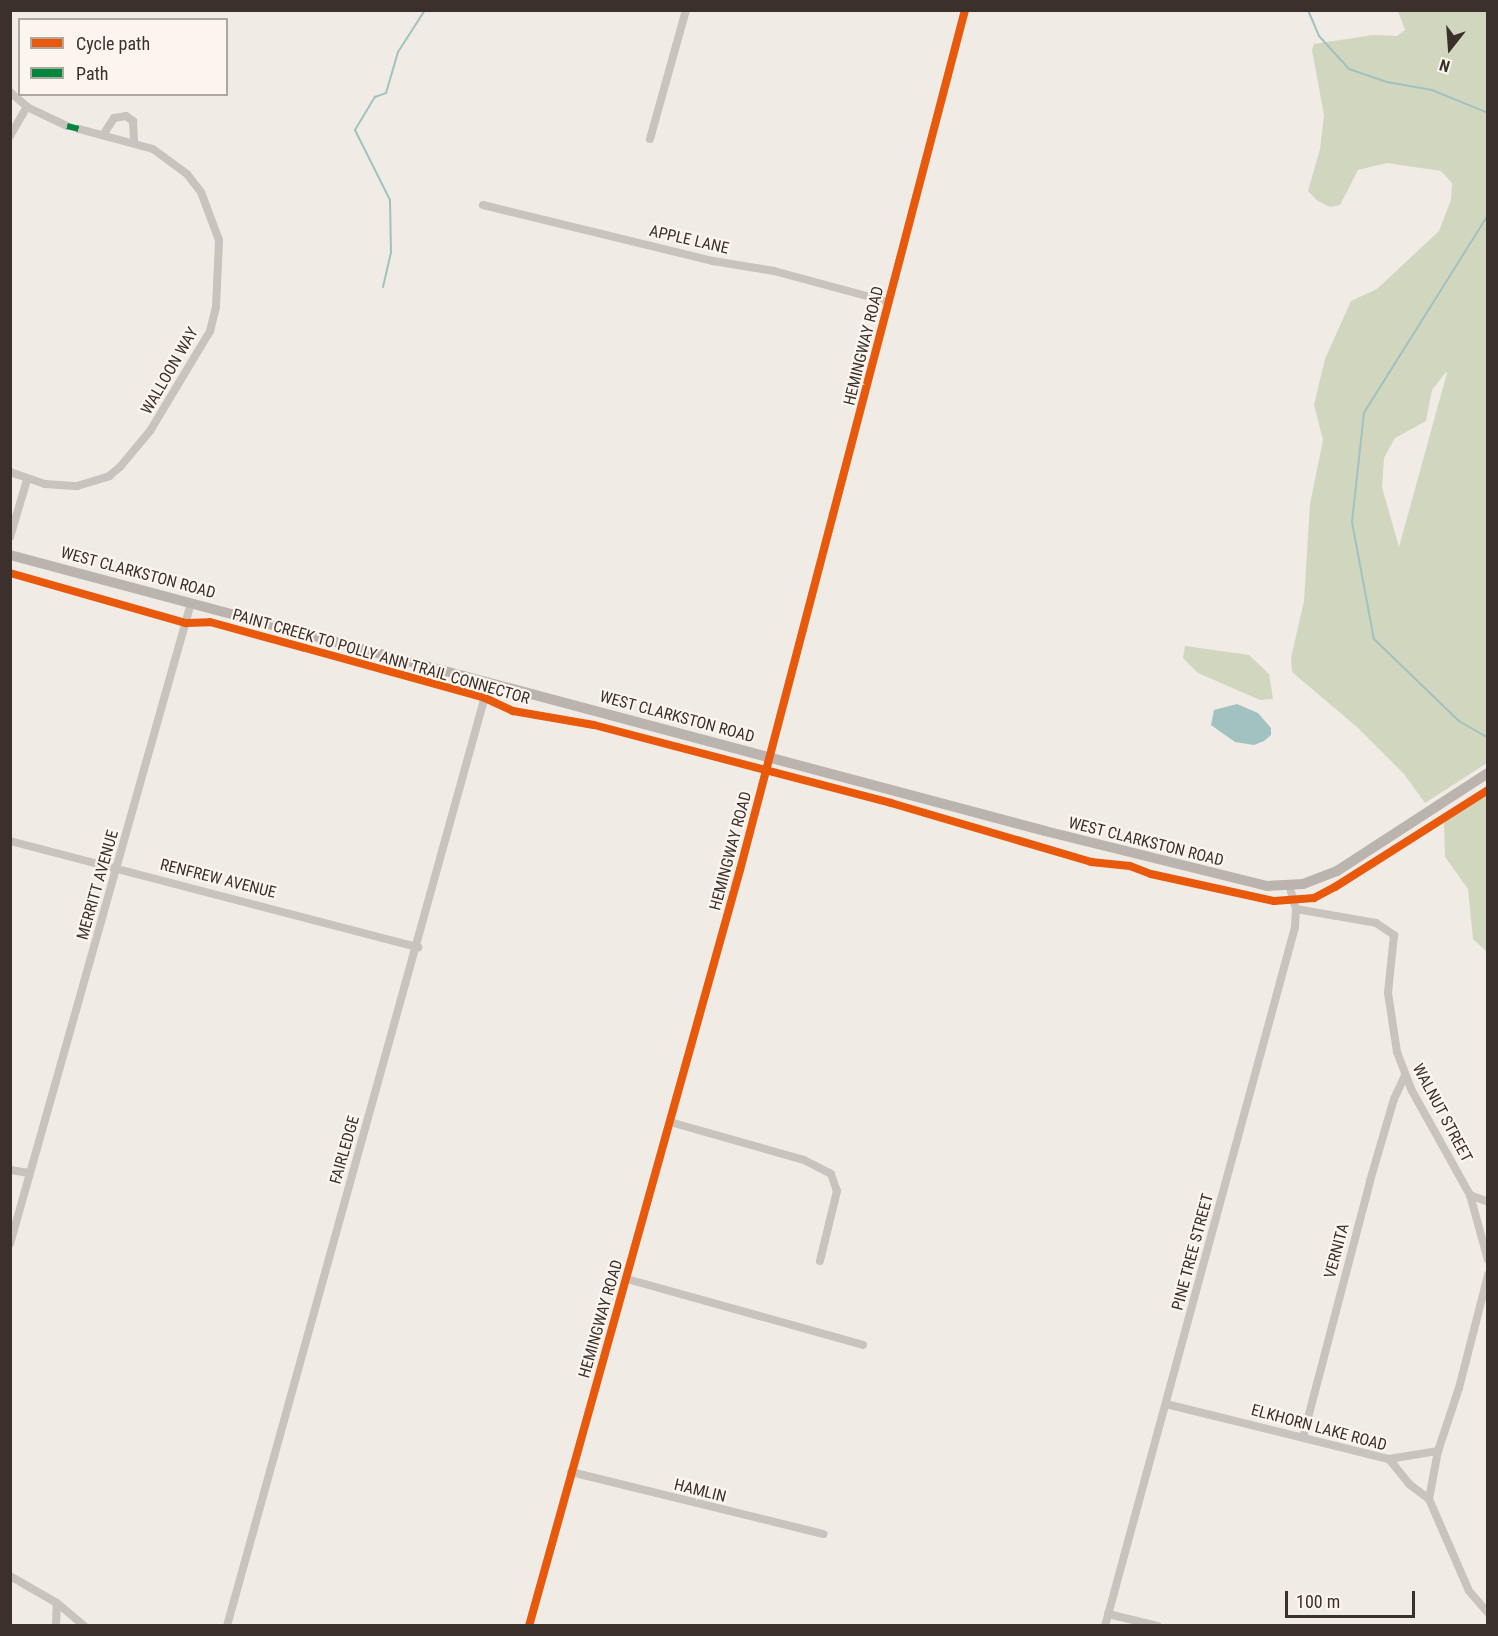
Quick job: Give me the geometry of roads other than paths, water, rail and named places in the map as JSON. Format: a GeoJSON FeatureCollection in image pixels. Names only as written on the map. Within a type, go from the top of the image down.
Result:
{"type":"FeatureCollection","features":[{"type":"Feature","properties":{"kind":"main road","name":"WEST CLARKSTON ROAD"},"geometry":{"type":"LineString","coordinates":[[10,555],[1228,879],[1267,885],[1311,881],[1356,861],[1488,773]]}},
{"type":"Feature","properties":{"kind":"street"},"geometry":{"type":"LineString","coordinates":[[650,139],[686,10]]}},
{"type":"Feature","properties":{"kind":"street","name":"HEMINGWAY ROAD"},"geometry":{"type":"LineString","coordinates":[[529,1626],[770,758],[965,10]]}},
{"type":"Feature","properties":{"kind":"street"},"geometry":{"type":"LineString","coordinates":[[10,92],[27,107],[67,126]]}},
{"type":"Feature","properties":{"kind":"street"},"geometry":{"type":"LineString","coordinates":[[10,136],[27,107]]}},
{"type":"Feature","properties":{"kind":"street"},"geometry":{"type":"LineString","coordinates":[[103,135],[114,118],[126,116],[133,121],[134,143]]}},
{"type":"Feature","properties":{"kind":"street","name":"WALLOON WAY"},"geometry":{"type":"LineString","coordinates":[[10,472],[27,480],[77,486],[109,476],[120,467],[150,431],[210,331],[221,262],[209,208],[187,174],[153,150],[79,129]]}},
{"type":"Feature","properties":{"kind":"street","name":"APPLE LANE"},"geometry":{"type":"LineString","coordinates":[[483,205],[713,261],[774,271],[889,302]]}},
{"type":"Feature","properties":{"kind":"street"},"geometry":{"type":"LineString","coordinates":[[10,537],[27,480]]}},
{"type":"Feature","properties":{"kind":"street","name":"MERRITT AVENUE"},"geometry":{"type":"LineString","coordinates":[[10,1244],[28,1173],[191,603]]}},
{"type":"Feature","properties":{"kind":"street","name":"FAIRLEDGE"},"geometry":{"type":"LineString","coordinates":[[227,1626],[418,947],[489,682]]}},
{"type":"Feature","properties":{"kind":"street","name":"RENFREW AVENUE"},"geometry":{"type":"LineString","coordinates":[[10,840],[418,947]]}},
{"type":"Feature","properties":{"kind":"street","name":"PINE TREE STREET"},"geometry":{"type":"LineString","coordinates":[[1105,1626],[1294,927],[1296,909],[1289,884]]}},
{"type":"Feature","properties":{"kind":"street","name":"WALNUT STREET"},"geometry":{"type":"LineString","coordinates":[[1296,909],[1385,926],[1394,936],[1388,993],[1397,1052],[1405,1075],[1470,1195],[1487,1249],[1488,1260]]}},
{"type":"Feature","properties":{"kind":"street","name":"VERNITA"},"geometry":{"type":"LineString","coordinates":[[1303,1437],[1370,1181],[1394,1098],[1405,1075]]}},
{"type":"Feature","properties":{"kind":"street"},"geometry":{"type":"LineString","coordinates":[[670,1122],[793,1156],[831,1174],[837,1191],[820,1261]]}},
{"type":"Feature","properties":{"kind":"street"},"geometry":{"type":"LineString","coordinates":[[10,1170],[28,1173]]}},
{"type":"Feature","properties":{"kind":"street"},"geometry":{"type":"LineString","coordinates":[[1470,1195],[1488,1202]]}},
{"type":"Feature","properties":{"kind":"street"},"geometry":{"type":"LineString","coordinates":[[1429,1499],[1438,1451],[1488,1275]]}},
{"type":"Feature","properties":{"kind":"street","name":"HEMINGWAY ROAD"},"geometry":{"type":"LineString","coordinates":[[627,1279],[863,1345]]}},
{"type":"Feature","properties":{"kind":"street","name":"ELKHORN LAKE ROAD"},"geometry":{"type":"LineString","coordinates":[[1166,1404],[1389,1459],[1397,1473],[1429,1499],[1469,1591],[1488,1613]]}},
{"type":"Feature","properties":{"kind":"street"},"geometry":{"type":"LineString","coordinates":[[1389,1459],[1438,1451]]}},
{"type":"Feature","properties":{"kind":"street","name":"HAMLIN"},"geometry":{"type":"LineString","coordinates":[[572,1472],[823,1534]]}},
{"type":"Feature","properties":{"kind":"street"},"geometry":{"type":"LineString","coordinates":[[10,1576],[57,1603],[84,1626]]}},
{"type":"Feature","properties":{"kind":"street"},"geometry":{"type":"LineString","coordinates":[[56,1626],[57,1603]]}},
{"type":"Feature","properties":{"kind":"street"},"geometry":{"type":"LineString","coordinates":[[1108,1614],[1158,1626]]}},
{"type":"Feature","properties":{"kind":"water"},"geometry":{"type":"Polygon","coordinates":[[[1237,704],[1258,713],[1271,728],[1271,735],[1254,745],[1235,742],[1211,725],[1214,710],[1237,704]]]}},
{"type":"Feature","properties":{"kind":"waterway"},"geometry":{"type":"LineString","coordinates":[[383,287],[391,253],[390,200],[355,130],[375,97],[386,93],[398,52],[425,10]]}},
{"type":"Feature","properties":{"kind":"waterway"},"geometry":{"type":"LineString","coordinates":[[1308,10],[1319,36],[1349,69],[1387,82],[1432,90],[1488,113]]}},
{"type":"Feature","properties":{"kind":"waterway"},"geometry":{"type":"LineString","coordinates":[[1488,215],[1364,413],[1352,522],[1374,639],[1459,721],[1488,738]]}}]}
